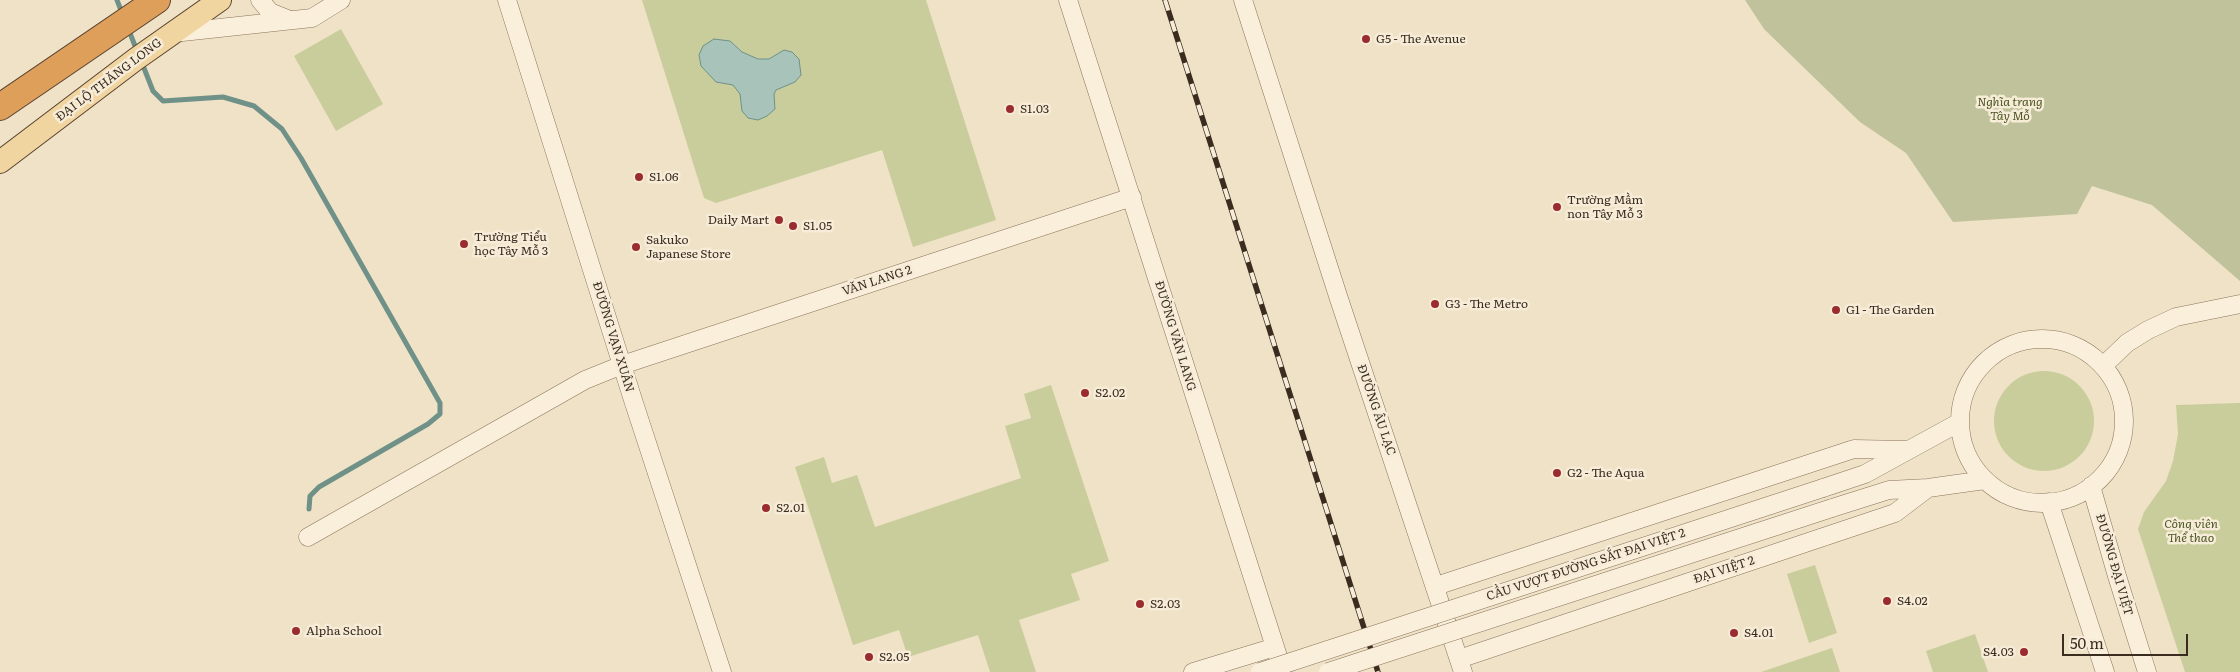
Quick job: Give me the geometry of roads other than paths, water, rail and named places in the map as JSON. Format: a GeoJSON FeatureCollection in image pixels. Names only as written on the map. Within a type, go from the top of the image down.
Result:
{"type":"FeatureCollection","features":[{"type":"Feature","properties":{"kind":"highway"},"geometry":{"type":"LineString","coordinates":[[0,106],[157,0]]}},
{"type":"Feature","properties":{"kind":"main road","name":"ĐẠI LỘ THĂNG LONG"},"geometry":{"type":"LineString","coordinates":[[0,162],[110,78],[220,0]]}},
{"type":"Feature","properties":{"kind":"street"},"geometry":{"type":"LineString","coordinates":[[260,0],[270,12],[293,21]]}},
{"type":"Feature","properties":{"kind":"street"},"geometry":{"type":"LineString","coordinates":[[169,35],[312,18],[341,0]]}},
{"type":"Feature","properties":{"kind":"street","name":"ĐƯỜNG VẠN XUÂN"},"geometry":{"type":"LineString","coordinates":[[507,0],[722,672]]}},
{"type":"Feature","properties":{"kind":"street","name":"ĐƯỜNG VĂN LANG"},"geometry":{"type":"LineString","coordinates":[[1068,0],[1283,672]]}},
{"type":"Feature","properties":{"kind":"street","name":"ĐƯỜNG ÂU LẠC"},"geometry":{"type":"LineString","coordinates":[[1243,0],[1339,299],[1461,665]]}},
{"type":"Feature","properties":{"kind":"street","name":"VĂN LANG 2"},"geometry":{"type":"LineString","coordinates":[[308,537],[586,380],[622,364],[1132,197]]}},
{"type":"Feature","properties":{"kind":"street"},"geometry":{"type":"LineString","coordinates":[[2103,366],[2127,343],[2155,326],[2176,317],[2240,304]]}},
{"type":"Feature","properties":{"kind":"street"},"geometry":{"type":"LineString","coordinates":[[2038,338],[2063,341],[2086,351],[2103,366],[2119,391],[2124,417],[2121,443],[2110,467],[2091,486],[2064,499],[2049,502],[2026,501],[2004,493],[1985,480],[1972,463],[1963,444],[1960,422],[1963,397],[1974,375],[1992,356],[2014,344],[2038,338]]}},
{"type":"Feature","properties":{"kind":"street"},"geometry":{"type":"LineString","coordinates":[[1436,586],[1854,449],[1907,450],[1960,422]]}},
{"type":"Feature","properties":{"kind":"street","name":"CẦU VƯỢT ĐƯỜNG SẮT ĐẠI VIỆT 2"},"geometry":{"type":"LineString","coordinates":[[1260,672],[1865,474],[1907,450]]}},
{"type":"Feature","properties":{"kind":"street","name":"ĐẠI VIỆT 2"},"geometry":{"type":"LineString","coordinates":[[1461,665],[1895,513],[1928,488],[1985,480]]}},
{"type":"Feature","properties":{"kind":"street","name":"ĐƯỜNG ĐẠI VIỆT"},"geometry":{"type":"LineString","coordinates":[[2091,486],[2116,576],[2147,672]]}},
{"type":"Feature","properties":{"kind":"street","name":"CẦU VƯỢT ĐƯỜNG SẮT ĐẠI VIỆT 2"},"geometry":{"type":"LineString","coordinates":[[1328,672],[1889,490],[1928,488]]}},
{"type":"Feature","properties":{"kind":"street"},"geometry":{"type":"LineString","coordinates":[[2049,502],[2105,672]]}},
{"type":"Feature","properties":{"kind":"street"},"geometry":{"type":"LineString","coordinates":[[1193,672],[1275,647]]}},
{"type":"Feature","properties":{"kind":"water"},"geometry":{"type":"Polygon","coordinates":[[[714,39],[730,41],[742,52],[758,59],[769,59],[784,50],[792,52],[799,59],[801,75],[795,82],[776,90],[774,94],[775,109],[767,116],[758,120],[748,118],[742,111],[740,94],[733,85],[716,82],[701,66],[699,55],[703,46],[714,39]]]}},
{"type":"Feature","properties":{"kind":"waterway"},"geometry":{"type":"LineString","coordinates":[[117,0],[122,13]]}},
{"type":"Feature","properties":{"kind":"waterway"},"geometry":{"type":"LineString","coordinates":[[128,28],[137,51]]}},
{"type":"Feature","properties":{"kind":"waterway"},"geometry":{"type":"LineString","coordinates":[[142,63],[153,91],[163,101],[223,97],[254,106],[282,129],[301,158],[440,403],[440,414],[428,424],[319,487],[310,496],[309,509]]}},
{"type":"Feature","properties":{"kind":"railway"},"geometry":{"type":"LineString","coordinates":[[1165,0],[1378,672]]}},
{"type":"Feature","properties":{"kind":"place","name":"G5 - The Avenue"},"geometry":{"type":"Point","coordinates":[1366,39]}},
{"type":"Feature","properties":{"kind":"place","name":"S1.03"},"geometry":{"type":"Point","coordinates":[1010,109]}},
{"type":"Feature","properties":{"kind":"place","name":"S1.06"},"geometry":{"type":"Point","coordinates":[639,177]}},
{"type":"Feature","properties":{"kind":"place","name":"Trường Mầm non Tây Mỗ 3"},"geometry":{"type":"Point","coordinates":[1557,207]}},
{"type":"Feature","properties":{"kind":"place","name":"Daily Mart"},"geometry":{"type":"Point","coordinates":[779,220]}},
{"type":"Feature","properties":{"kind":"place","name":"S1.05"},"geometry":{"type":"Point","coordinates":[793,226]}},
{"type":"Feature","properties":{"kind":"place","name":"Trường Tiểu học Tây Mỗ 3"},"geometry":{"type":"Point","coordinates":[464,244]}},
{"type":"Feature","properties":{"kind":"place","name":"Sakuko Japanese Store"},"geometry":{"type":"Point","coordinates":[636,247]}},
{"type":"Feature","properties":{"kind":"place","name":"G3 - The Metro"},"geometry":{"type":"Point","coordinates":[1435,304]}},
{"type":"Feature","properties":{"kind":"place","name":"G1 - The Garden"},"geometry":{"type":"Point","coordinates":[1836,310]}},
{"type":"Feature","properties":{"kind":"place","name":"S2.02"},"geometry":{"type":"Point","coordinates":[1085,393]}},
{"type":"Feature","properties":{"kind":"place","name":"G2 - The Aqua"},"geometry":{"type":"Point","coordinates":[1557,473]}},
{"type":"Feature","properties":{"kind":"place","name":"S2.01"},"geometry":{"type":"Point","coordinates":[766,508]}},
{"type":"Feature","properties":{"kind":"place","name":"S4.02"},"geometry":{"type":"Point","coordinates":[1887,601]}},
{"type":"Feature","properties":{"kind":"place","name":"S2.03"},"geometry":{"type":"Point","coordinates":[1140,604]}},
{"type":"Feature","properties":{"kind":"place","name":"Alpha School"},"geometry":{"type":"Point","coordinates":[296,631]}},
{"type":"Feature","properties":{"kind":"place","name":"S4.01"},"geometry":{"type":"Point","coordinates":[1734,633]}},
{"type":"Feature","properties":{"kind":"place","name":"S4.03"},"geometry":{"type":"Point","coordinates":[2024,652]}},
{"type":"Feature","properties":{"kind":"place","name":"S2.05"},"geometry":{"type":"Point","coordinates":[869,657]}},
{"type":"Feature","properties":{"kind":"park label","name":"Nghĩa trang Tây Mỗ"},"geometry":{"type":"Point","coordinates":[2010,109]}},
{"type":"Feature","properties":{"kind":"park label","name":"Công viên Thể thao"},"geometry":{"type":"Point","coordinates":[2191,531]}}]}
